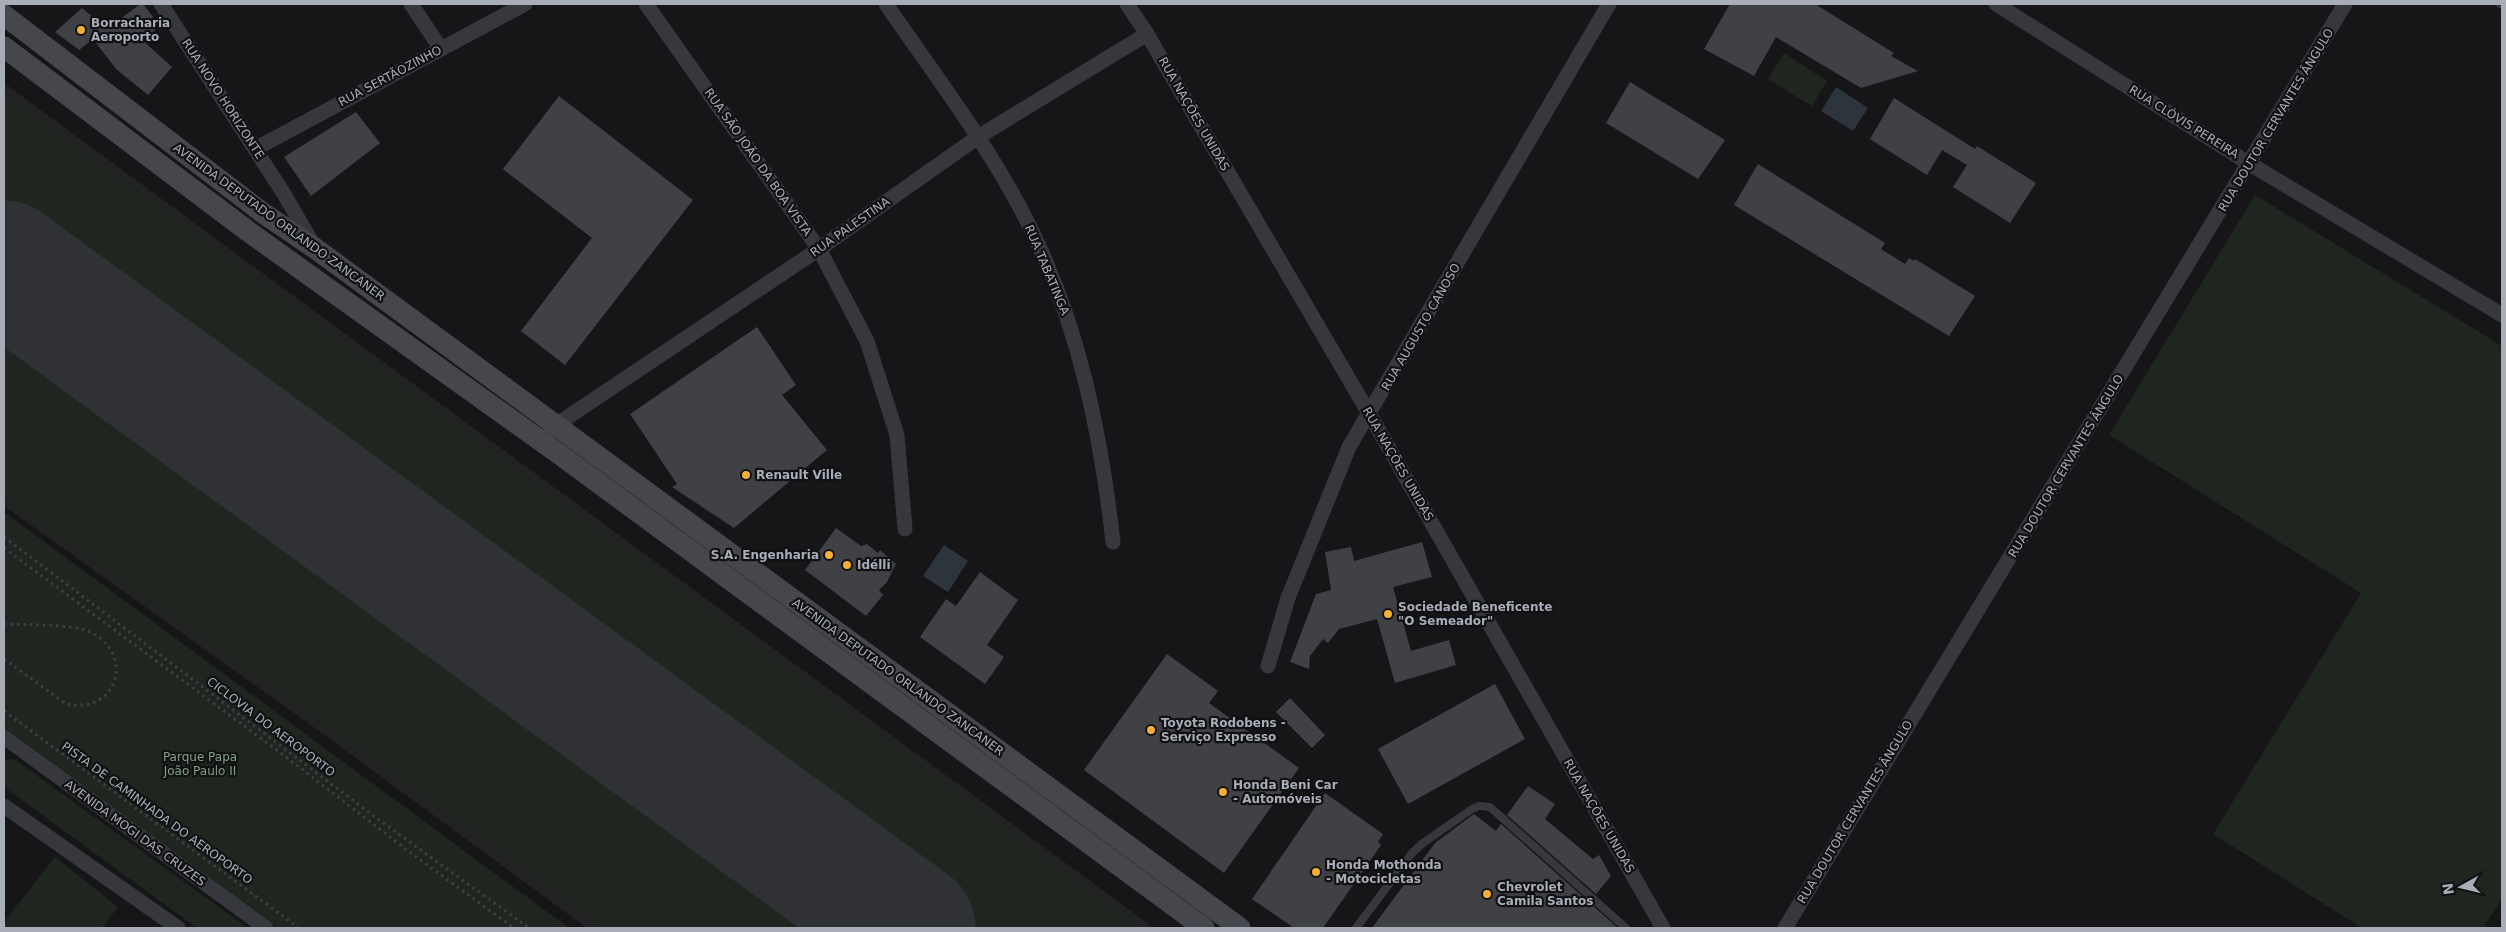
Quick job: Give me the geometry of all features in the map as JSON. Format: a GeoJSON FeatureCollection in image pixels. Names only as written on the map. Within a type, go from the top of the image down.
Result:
{"type":"FeatureCollection","features":[{"type":"Feature","properties":{"kind":"main road","name":"AVENIDA DEPUTADO ORLANDO ZANCANER"},"geometry":{"type":"LineString","coordinates":[[4,15],[263,213],[316,249],[1240,928]]}},
{"type":"Feature","properties":{"kind":"main road","name":"AVENIDA DEPUTADO ORLANDO ZANCANER"},"geometry":{"type":"LineString","coordinates":[[4,48],[249,232],[542,442],[1204,928]]}},
{"type":"Feature","properties":{"kind":"main road"},"geometry":{"type":"LineString","coordinates":[[499,411],[516,420],[526,417],[526,408],[507,390]]}},
{"type":"Feature","properties":{"kind":"main road"},"geometry":{"type":"LineString","coordinates":[[591,478],[591,464],[596,460],[604,460]]}},
{"type":"Feature","properties":{"kind":"street","name":"RUA NOVO HORIZONTE"},"geometry":{"type":"LineString","coordinates":[[161,4],[284,194],[316,249]]}},
{"type":"Feature","properties":{"kind":"street"},"geometry":{"type":"LineString","coordinates":[[410,4],[441,49]]}},
{"type":"Feature","properties":{"kind":"street","name":"RUA SERTÃOZINHO"},"geometry":{"type":"LineString","coordinates":[[255,149],[526,4]]}},
{"type":"Feature","properties":{"kind":"street","name":"RUA SÃO JOÃO DA BOA VISTA"},"geometry":{"type":"LineString","coordinates":[[646,4],[819,249],[867,341],[897,435],[905,529]]}},
{"type":"Feature","properties":{"kind":"street","name":"RUA TABATINGA"},"geometry":{"type":"LineString","coordinates":[[886,4],[978,137],[1031,229],[1074,336],[1106,472],[1113,542]]}},
{"type":"Feature","properties":{"kind":"street","name":"RUA NAÇÕES UNIDAS"},"geometry":{"type":"LineString","coordinates":[[1127,4],[1147,34],[1370,415],[1663,928]]}},
{"type":"Feature","properties":{"kind":"street","name":"RUA AUGUSTO CANOSO"},"geometry":{"type":"LineString","coordinates":[[1268,666],[1288,598],[1349,447],[1370,415],[1609,4]]}},
{"type":"Feature","properties":{"kind":"street","name":"RUA CLÓVIS PEREIRA"},"geometry":{"type":"LineString","coordinates":[[1996,4],[2250,164],[2502,315]]}},
{"type":"Feature","properties":{"kind":"street","name":"RUA DOUTOR CERVANTES ÂNGULO"},"geometry":{"type":"LineString","coordinates":[[1785,928],[2250,164],[2345,4]]}},
{"type":"Feature","properties":{"kind":"street","name":"RUA PALESTINA"},"geometry":{"type":"LineString","coordinates":[[556,425],[819,249],[978,137],[1147,34]]}},
{"type":"Feature","properties":{"kind":"street"},"geometry":{"type":"LineString","coordinates":[[263,213],[276,211],[283,200],[284,194]]}},
{"type":"Feature","properties":{"kind":"street"},"geometry":{"type":"LineString","coordinates":[[542,442],[556,425]]}},
{"type":"Feature","properties":{"kind":"street","name":"AVENIDA MOGI DAS CRUZES"},"geometry":{"type":"LineString","coordinates":[[4,737],[266,928]]}},
{"type":"Feature","properties":{"kind":"street"},"geometry":{"type":"LineString","coordinates":[[4,806],[178,928]]}},
{"type":"Feature","properties":{"kind":"lane"},"geometry":{"type":"LineString","coordinates":[[1356,928],[1413,852],[1441,829],[1472,809],[1485,806],[1490,807],[1626,928]]}},
{"type":"Feature","properties":{"kind":"path","name":"CICLOVIA DO AEROPORTO"},"geometry":{"type":"LineString","coordinates":[[4,537],[375,817],[529,928]]}},
{"type":"Feature","properties":{"kind":"path","name":"CICLOVIA DO AEROPORTO"},"geometry":{"type":"LineString","coordinates":[[4,548],[283,755],[408,851],[514,928]]}},
{"type":"Feature","properties":{"kind":"path"},"geometry":{"type":"LineString","coordinates":[[4,624],[86,630],[103,640],[114,655],[116,676],[111,688],[98,702],[87,706],[76,706],[66,704],[4,659]]}},
{"type":"Feature","properties":{"kind":"path","name":"PISTA DE CAMINHADA DO AEROPORTO"},"geometry":{"type":"LineString","coordinates":[[4,711],[299,928]]}},
{"type":"Feature","properties":{"kind":"shaded area"},"geometry":{"type":"Polygon","coordinates":[[[4,83],[1154,928],[587,928],[312,726],[4,506],[4,83]]]}},
{"type":"Feature","properties":{"kind":"shaded area"},"geometry":{"type":"Polygon","coordinates":[[[1836,87],[1868,108],[1853,131],[1821,111],[1836,87]]]}},
{"type":"Feature","properties":{"kind":"shaded area"},"geometry":{"type":"Polygon","coordinates":[[[944,545],[968,561],[948,592],[923,576],[944,545]]]}},
{"type":"Feature","properties":{"kind":"green space"},"geometry":{"type":"Polygon","coordinates":[[[1784,53],[1827,81],[1812,106],[1768,79],[1784,53]]]}},
{"type":"Feature","properties":{"kind":"green space"},"geometry":{"type":"Polygon","coordinates":[[[4,93],[1142,928],[967,928],[4,226],[4,93]]]}},
{"type":"Feature","properties":{"kind":"green space"},"geometry":{"type":"Polygon","coordinates":[[[2255,195],[2502,346],[2502,899],[2483,928],[2362,928],[2213,834],[2361,593],[2109,435],[2255,195]]]}},
{"type":"Feature","properties":{"kind":"green space"},"geometry":{"type":"Polygon","coordinates":[[[4,302],[856,928],[605,928],[445,811],[4,498],[4,302]]]}},
{"type":"Feature","properties":{"kind":"green space","name":"Parque Papa João Paulo II"},"geometry":{"type":"Polygon","coordinates":[[[4,512],[569,928],[277,928],[4,727],[4,512]]]}},
{"type":"Feature","properties":{"kind":"green space"},"geometry":{"type":"Polygon","coordinates":[[[14,759],[248,928],[197,928],[4,787],[4,760],[14,759]]]}},
{"type":"Feature","properties":{"kind":"green space"},"geometry":{"type":"Polygon","coordinates":[[[55,857],[118,907],[102,928],[4,928],[4,922],[55,857]]]}},
{"type":"Feature","properties":{"kind":"building"},"geometry":{"type":"Polygon","coordinates":[[[140,4],[143,4],[160,26],[142,40],[172,67],[148,95],[116,69],[93,39],[79,50],[55,32],[82,8],[107,29],[140,4]]]}},
{"type":"Feature","properties":{"kind":"building"},"geometry":{"type":"Polygon","coordinates":[[[1730,4],[1815,4],[1894,53],[1891,56],[1918,71],[1861,88],[1776,37],[1754,76],[1704,49],[1730,4]]]}},
{"type":"Feature","properties":{"kind":"building"},"geometry":{"type":"Polygon","coordinates":[[[1630,82],[1725,140],[1698,179],[1606,123],[1630,82]]]}},
{"type":"Feature","properties":{"kind":"building"},"geometry":{"type":"Polygon","coordinates":[[[559,96],[693,200],[565,365],[521,331],[592,238],[503,169],[559,96]]]}},
{"type":"Feature","properties":{"kind":"building"},"geometry":{"type":"Polygon","coordinates":[[[1894,98],[1975,149],[1977,146],[2036,183],[2010,223],[1953,187],[1967,165],[1942,150],[1927,175],[1870,139],[1894,98]]]}},
{"type":"Feature","properties":{"kind":"building"},"geometry":{"type":"Polygon","coordinates":[[[356,112],[380,143],[311,196],[284,157],[356,112]]]}},
{"type":"Feature","properties":{"kind":"building"},"geometry":{"type":"Polygon","coordinates":[[[1758,164],[1885,243],[1881,249],[1905,264],[1909,258],[1914,261],[1915,259],[1975,296],[1949,336],[1734,205],[1758,164]]]}},
{"type":"Feature","properties":{"kind":"building"},"geometry":{"type":"Polygon","coordinates":[[[757,327],[796,385],[782,395],[827,450],[734,528],[672,487],[677,484],[630,414],[757,327]]]}},
{"type":"Feature","properties":{"kind":"building"},"geometry":{"type":"Polygon","coordinates":[[[836,528],[861,546],[867,544],[878,553],[880,550],[896,564],[887,582],[879,590],[883,595],[866,616],[805,570],[836,528]]]}},
{"type":"Feature","properties":{"kind":"building"},"geometry":{"type":"Polygon","coordinates":[[[1422,542],[1432,577],[1393,587],[1411,651],[1449,640],[1456,665],[1395,683],[1377,619],[1339,629],[1328,643],[1323,639],[1310,656],[1309,669],[1290,662],[1316,594],[1331,590],[1325,552],[1351,547],[1354,561],[1422,542]]]}},
{"type":"Feature","properties":{"kind":"building"},"geometry":{"type":"Polygon","coordinates":[[[980,572],[1018,600],[987,645],[1004,657],[985,684],[920,637],[946,599],[956,606],[980,572]]]}},
{"type":"Feature","properties":{"kind":"building"},"geometry":{"type":"Polygon","coordinates":[[[1167,654],[1218,691],[1209,703],[1299,768],[1224,873],[1084,770],[1167,654]]]}},
{"type":"Feature","properties":{"kind":"building"},"geometry":{"type":"Polygon","coordinates":[[[1495,684],[1525,739],[1408,804],[1378,749],[1495,684]]]}},
{"type":"Feature","properties":{"kind":"building"},"geometry":{"type":"Polygon","coordinates":[[[1290,698],[1325,735],[1312,748],[1276,712],[1290,698]]]}},
{"type":"Feature","properties":{"kind":"building"},"geometry":{"type":"Polygon","coordinates":[[[1528,786],[1555,804],[1545,819],[1593,859],[1599,855],[1611,876],[1596,894],[1507,815],[1528,786]]]}},
{"type":"Feature","properties":{"kind":"building","name":"Honda Mothonda - Motocicletas"},"geometry":{"type":"Polygon","coordinates":[[[1325,793],[1383,834],[1378,842],[1381,845],[1323,928],[1294,928],[1252,899],[1325,793]]]}},
{"type":"Feature","properties":{"kind":"building","name":"Chevrolet Camila Santos"},"geometry":{"type":"Polygon","coordinates":[[[1474,814],[1496,831],[1501,824],[1618,928],[1372,928],[1435,843],[1474,814]]]}},
{"type":"Feature","properties":{"kind":"runway"},"geometry":{"type":"LineString","coordinates":[[4,266],[910,928]]}},
{"type":"Feature","properties":{"kind":"place","name":"Borracharia Aeroporto"},"geometry":{"type":"Point","coordinates":[81,30]}},
{"type":"Feature","properties":{"kind":"place","name":"Renault Ville"},"geometry":{"type":"Point","coordinates":[746,475]}},
{"type":"Feature","properties":{"kind":"place","name":"S.A. Engenharia"},"geometry":{"type":"Point","coordinates":[829,555]}},
{"type":"Feature","properties":{"kind":"place","name":"Idélli"},"geometry":{"type":"Point","coordinates":[847,565]}},
{"type":"Feature","properties":{"kind":"place","name":"Sociedade Beneficente \"O Semeador\""},"geometry":{"type":"Point","coordinates":[1388,614]}},
{"type":"Feature","properties":{"kind":"place","name":"Toyota Rodobens - Serviço Expresso"},"geometry":{"type":"Point","coordinates":[1151,730]}},
{"type":"Feature","properties":{"kind":"place","name":"Honda Beni Car - Automóveis"},"geometry":{"type":"Point","coordinates":[1223,792]}},
{"type":"Feature","properties":{"kind":"place","name":"Honda Mothonda - Motocicletas"},"geometry":{"type":"Point","coordinates":[1316,872]}},
{"type":"Feature","properties":{"kind":"place","name":"Chevrolet Camila Santos"},"geometry":{"type":"Point","coordinates":[1487,894]}}]}
